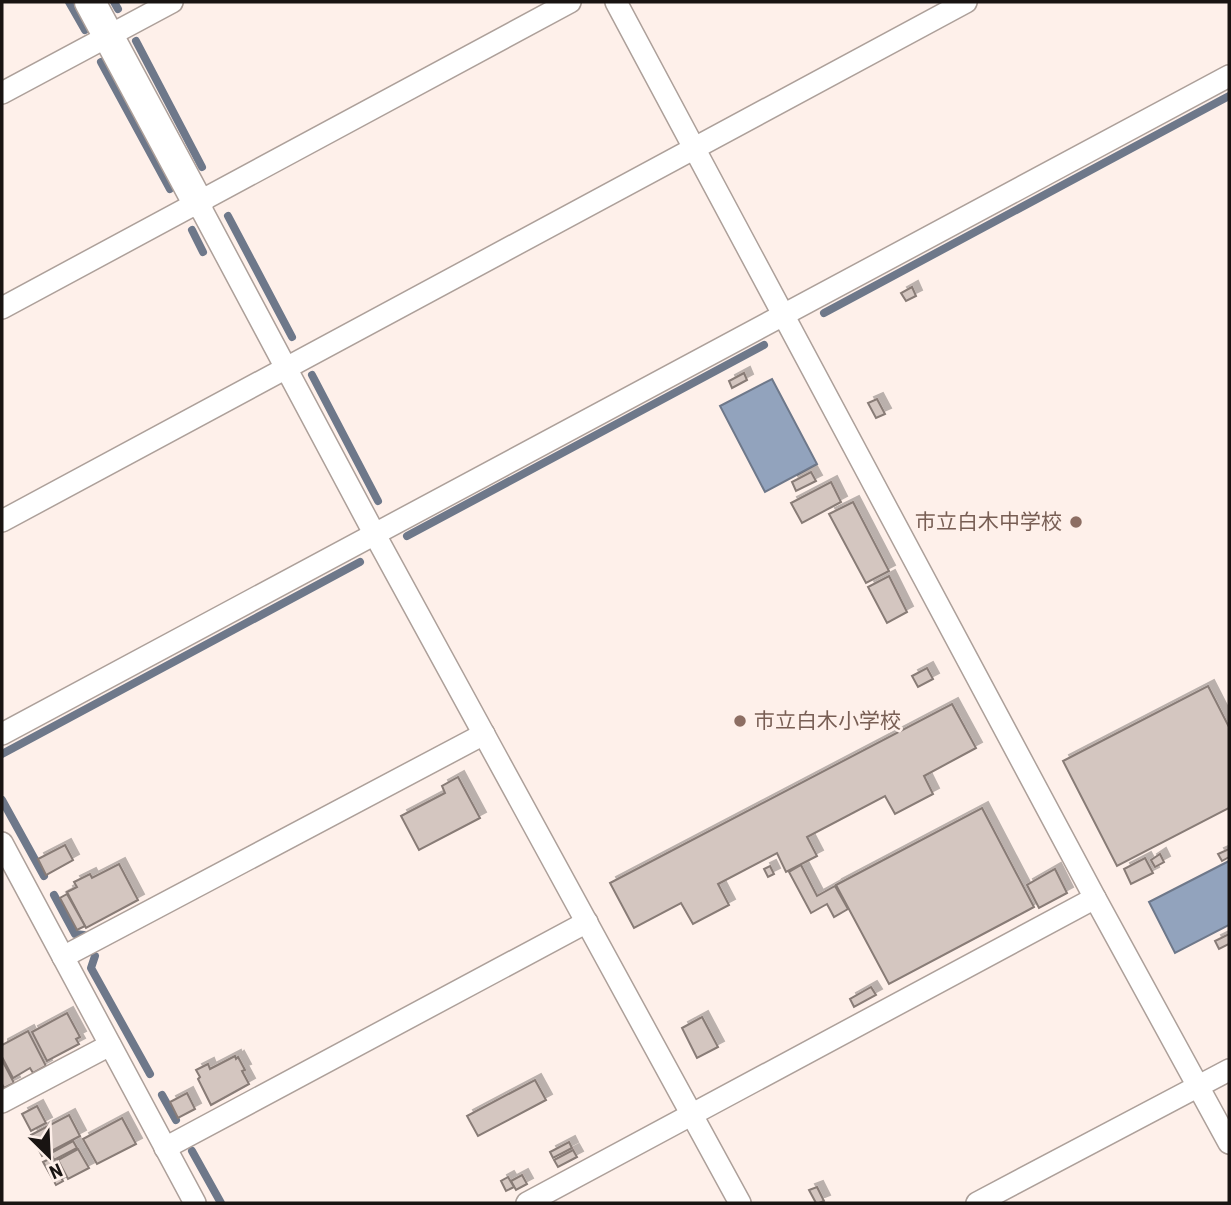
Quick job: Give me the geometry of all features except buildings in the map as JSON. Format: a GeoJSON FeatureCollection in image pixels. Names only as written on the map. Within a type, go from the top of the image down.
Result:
{"type":"FeatureCollection","features":[{"type":"Feature","properties":{"kind":"street"},"geometry":{"type":"LineString","coordinates":[[90,2],[374,533],[740,1203]]}},
{"type":"Feature","properties":{"kind":"street"},"geometry":{"type":"LineString","coordinates":[[2,93],[172,2]]}},
{"type":"Feature","properties":{"kind":"street"},"geometry":{"type":"LineString","coordinates":[[2,308],[570,2]]}},
{"type":"Feature","properties":{"kind":"street"},"geometry":{"type":"LineString","coordinates":[[616,2],[1229,1143]]}},
{"type":"Feature","properties":{"kind":"street"},"geometry":{"type":"LineString","coordinates":[[2,521],[966,2]]}},
{"type":"Feature","properties":{"kind":"street"},"geometry":{"type":"LineString","coordinates":[[2,734],[1229,76]]}},
{"type":"Feature","properties":{"kind":"street"},"geometry":{"type":"LineString","coordinates":[[63,957],[484,734]]}},
{"type":"Feature","properties":{"kind":"street"},"geometry":{"type":"LineString","coordinates":[[2,843],[195,1203]]}},
{"type":"Feature","properties":{"kind":"street"},"geometry":{"type":"LineString","coordinates":[[527,1203],[1095,898]]}},
{"type":"Feature","properties":{"kind":"street"},"geometry":{"type":"LineString","coordinates":[[165,1148],[587,922]]}},
{"type":"Feature","properties":{"kind":"street"},"geometry":{"type":"LineString","coordinates":[[2,1102],[110,1045]]}},
{"type":"Feature","properties":{"kind":"street"},"geometry":{"type":"LineString","coordinates":[[977,1203],[1229,1070]]}},
{"type":"Feature","properties":{"kind":"water"},"geometry":{"type":"Polygon","coordinates":[[[772,379],[817,464],[765,492],[720,406],[772,379]]]}},
{"type":"Feature","properties":{"kind":"water"},"geometry":{"type":"Polygon","coordinates":[[[1229,861],[1229,925],[1175,953],[1149,902],[1229,861]]]}},
{"type":"Feature","properties":{"kind":"waterway"},"geometry":{"type":"LineString","coordinates":[[69,2],[85,30]]}},
{"type":"Feature","properties":{"kind":"waterway"},"geometry":{"type":"LineString","coordinates":[[114,2],[118,9]]}},
{"type":"Feature","properties":{"kind":"waterway"},"geometry":{"type":"LineString","coordinates":[[136,41],[202,167]]}},
{"type":"Feature","properties":{"kind":"waterway"},"geometry":{"type":"LineString","coordinates":[[101,62],[170,189]]}},
{"type":"Feature","properties":{"kind":"waterway"},"geometry":{"type":"LineString","coordinates":[[824,313],[1229,96]]}},
{"type":"Feature","properties":{"kind":"waterway"},"geometry":{"type":"LineString","coordinates":[[228,216],[292,337]]}},
{"type":"Feature","properties":{"kind":"waterway"},"geometry":{"type":"LineString","coordinates":[[192,230],[203,252]]}},
{"type":"Feature","properties":{"kind":"waterway"},"geometry":{"type":"LineString","coordinates":[[407,536],[764,345]]}},
{"type":"Feature","properties":{"kind":"waterway"},"geometry":{"type":"LineString","coordinates":[[312,375],[378,501]]}},
{"type":"Feature","properties":{"kind":"waterway"},"geometry":{"type":"LineString","coordinates":[[2,754],[360,562]]}},
{"type":"Feature","properties":{"kind":"waterway"},"geometry":{"type":"LineString","coordinates":[[2,800],[44,876]]}},
{"type":"Feature","properties":{"kind":"waterway"},"geometry":{"type":"LineString","coordinates":[[54,895],[75,934],[84,935]]}},
{"type":"Feature","properties":{"kind":"waterway"},"geometry":{"type":"LineString","coordinates":[[95,956],[91,968],[150,1074]]}},
{"type":"Feature","properties":{"kind":"waterway"},"geometry":{"type":"LineString","coordinates":[[162,1095],[176,1120]]}},
{"type":"Feature","properties":{"kind":"waterway"},"geometry":{"type":"LineString","coordinates":[[192,1151],[221,1203]]}},
{"type":"Feature","properties":{"kind":"place","name":"市立白木中学校"},"geometry":{"type":"Point","coordinates":[1076,522]}},
{"type":"Feature","properties":{"kind":"place","name":"市立白木小学校"},"geometry":{"type":"Point","coordinates":[740,721]}}]}
